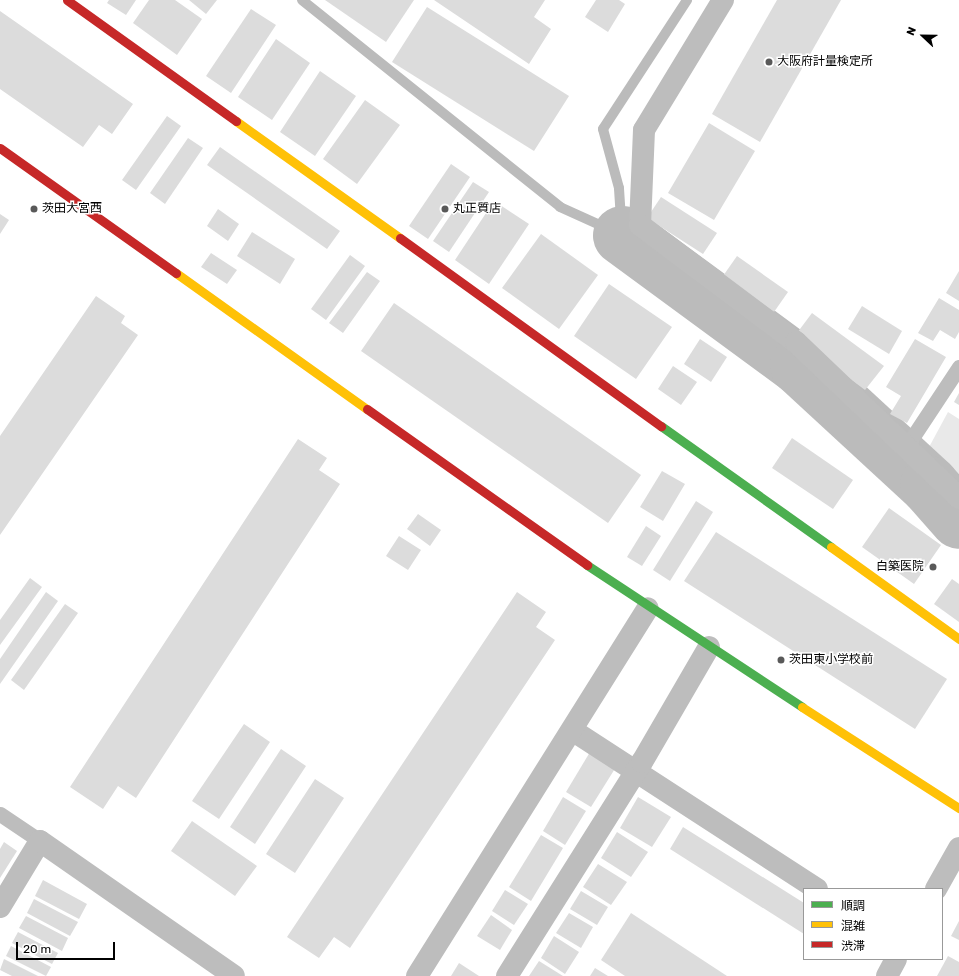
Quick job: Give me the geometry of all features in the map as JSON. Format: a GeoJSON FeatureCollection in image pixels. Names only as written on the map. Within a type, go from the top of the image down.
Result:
{"type":"FeatureCollection","features":[{"type":"Feature","properties":{"kind":"street"},"geometry":{"type":"LineString","coordinates":[[67,0],[959,639]]}},
{"type":"Feature","properties":{"kind":"street"},"geometry":{"type":"LineString","coordinates":[[722,0],[644,130],[640,225],[796,342],[959,498]]}},
{"type":"Feature","properties":{"kind":"street"},"geometry":{"type":"LineString","coordinates":[[0,148],[648,608],[958,806]]}},
{"type":"Feature","properties":{"kind":"street"},"geometry":{"type":"LineString","coordinates":[[417,976],[648,608]]}},
{"type":"Feature","properties":{"kind":"street"},"geometry":{"type":"LineString","coordinates":[[507,976],[636,772],[708,647]]}},
{"type":"Feature","properties":{"kind":"street"},"geometry":{"type":"LineString","coordinates":[[572,730],[815,888]]}},
{"type":"Feature","properties":{"kind":"street"},"geometry":{"type":"LineString","coordinates":[[0,907],[40,841],[234,976]]}},
{"type":"Feature","properties":{"kind":"street"},"geometry":{"type":"LineString","coordinates":[[937,888],[959,848]]}},
{"type":"Feature","properties":{"kind":"street"},"geometry":{"type":"LineString","coordinates":[[887,976],[895,960]]}},
{"type":"Feature","properties":{"kind":"lane"},"geometry":{"type":"LineString","coordinates":[[906,447],[959,367]]}},
{"type":"Feature","properties":{"kind":"lane"},"geometry":{"type":"LineString","coordinates":[[0,814],[40,841]]}},
{"type":"Feature","properties":{"kind":"shaded area"},"geometry":{"type":"Polygon","coordinates":[[[948,412],[959,419],[959,478],[928,449],[948,412]]]}},
{"type":"Feature","properties":{"kind":"building"},"geometry":{"type":"Polygon","coordinates":[[[109,0],[136,0],[126,15],[107,3],[109,0]]]}},
{"type":"Feature","properties":{"kind":"building"},"geometry":{"type":"Polygon","coordinates":[[[149,0],[175,0],[202,19],[177,55],[133,23],[149,0]]]}},
{"type":"Feature","properties":{"kind":"building"},"geometry":{"type":"Polygon","coordinates":[[[189,0],[217,0],[206,14],[189,0]]]}},
{"type":"Feature","properties":{"kind":"building"},"geometry":{"type":"Polygon","coordinates":[[[325,0],[414,0],[386,42],[325,0]]]}},
{"type":"Feature","properties":{"kind":"building"},"geometry":{"type":"Polygon","coordinates":[[[434,0],[545,0],[534,17],[551,29],[529,64],[434,0]]]}},
{"type":"Feature","properties":{"kind":"building"},"geometry":{"type":"Polygon","coordinates":[[[596,0],[619,0],[625,4],[608,32],[585,17],[596,0]]]}},
{"type":"Feature","properties":{"kind":"building"},"geometry":{"type":"Polygon","coordinates":[[[777,0],[841,0],[760,142],[712,114],[777,0]]]}},
{"type":"Feature","properties":{"kind":"building"},"geometry":{"type":"Polygon","coordinates":[[[427,7],[569,96],[534,151],[392,62],[427,7]]]}},
{"type":"Feature","properties":{"kind":"building"},"geometry":{"type":"Polygon","coordinates":[[[251,9],[276,25],[231,93],[206,76],[251,9]]]}},
{"type":"Feature","properties":{"kind":"building"},"geometry":{"type":"Polygon","coordinates":[[[0,11],[133,104],[112,134],[99,125],[83,147],[0,89],[0,11]]]}},
{"type":"Feature","properties":{"kind":"building"},"geometry":{"type":"Polygon","coordinates":[[[276,39],[310,63],[272,120],[238,97],[276,39]]]}},
{"type":"Feature","properties":{"kind":"building"},"geometry":{"type":"Polygon","coordinates":[[[320,71],[356,96],[315,156],[280,132],[320,71]]]}},
{"type":"Feature","properties":{"kind":"building"},"geometry":{"type":"Polygon","coordinates":[[[365,100],[400,125],[357,184],[323,159],[365,100]]]}},
{"type":"Feature","properties":{"kind":"building"},"geometry":{"type":"Polygon","coordinates":[[[167,116],[181,126],[136,190],[122,180],[167,116]]]}},
{"type":"Feature","properties":{"kind":"building"},"geometry":{"type":"Polygon","coordinates":[[[709,123],[755,151],[714,220],[668,193],[709,123]]]}},
{"type":"Feature","properties":{"kind":"building"},"geometry":{"type":"Polygon","coordinates":[[[188,138],[203,148],[165,204],[150,193],[188,138]]]}},
{"type":"Feature","properties":{"kind":"building"},"geometry":{"type":"Polygon","coordinates":[[[220,147],[340,231],[327,249],[207,165],[220,147]]]}},
{"type":"Feature","properties":{"kind":"building"},"geometry":{"type":"Polygon","coordinates":[[[451,164],[470,177],[428,239],[409,226],[451,164]]]}},
{"type":"Feature","properties":{"kind":"building"},"geometry":{"type":"Polygon","coordinates":[[[473,182],[489,192],[449,252],[433,241],[473,182]]]}},
{"type":"Feature","properties":{"kind":"building"},"geometry":{"type":"Polygon","coordinates":[[[661,197],[717,233],[703,254],[647,218],[661,197]]]}},
{"type":"Feature","properties":{"kind":"building"},"geometry":{"type":"Polygon","coordinates":[[[494,201],[529,224],[489,284],[455,260],[494,201]]]}},
{"type":"Feature","properties":{"kind":"building"},"geometry":{"type":"Polygon","coordinates":[[[218,209],[239,224],[228,241],[207,226],[218,209]]]}},
{"type":"Feature","properties":{"kind":"building"},"geometry":{"type":"Polygon","coordinates":[[[0,214],[9,220],[0,234],[0,214]]]}},
{"type":"Feature","properties":{"kind":"building"},"geometry":{"type":"Polygon","coordinates":[[[252,232],[295,259],[280,284],[237,256],[252,232]]]}},
{"type":"Feature","properties":{"kind":"building"},"geometry":{"type":"Polygon","coordinates":[[[541,234],[598,275],[559,329],[502,288],[541,234]]]}},
{"type":"Feature","properties":{"kind":"building"},"geometry":{"type":"Polygon","coordinates":[[[211,253],[237,270],[227,284],[201,267],[211,253]]]}},
{"type":"Feature","properties":{"kind":"building"},"geometry":{"type":"Polygon","coordinates":[[[350,255],[365,266],[326,320],[311,309],[350,255]]]}},
{"type":"Feature","properties":{"kind":"building"},"geometry":{"type":"Polygon","coordinates":[[[737,256],[788,292],[774,312],[723,276],[737,256]]]}},
{"type":"Feature","properties":{"kind":"building"},"geometry":{"type":"Polygon","coordinates":[[[959,271],[959,301],[946,293],[959,271]]]}},
{"type":"Feature","properties":{"kind":"building"},"geometry":{"type":"Polygon","coordinates":[[[367,272],[380,281],[343,333],[329,323],[367,272]]]}},
{"type":"Feature","properties":{"kind":"building"},"geometry":{"type":"Polygon","coordinates":[[[609,284],[672,327],[636,379],[574,336],[609,284]]]}},
{"type":"Feature","properties":{"kind":"building"},"geometry":{"type":"Polygon","coordinates":[[[96,296],[125,316],[121,323],[138,335],[0,535],[0,436],[96,296]]]}},
{"type":"Feature","properties":{"kind":"building"},"geometry":{"type":"Polygon","coordinates":[[[939,298],[959,310],[959,332],[955,339],[940,330],[933,341],[918,333],[939,298]]]}},
{"type":"Feature","properties":{"kind":"building"},"geometry":{"type":"Polygon","coordinates":[[[394,303],[641,475],[608,523],[361,351],[394,303]]]}},
{"type":"Feature","properties":{"kind":"building"},"geometry":{"type":"Polygon","coordinates":[[[862,306],[902,331],[889,354],[848,329],[862,306]]]}},
{"type":"Feature","properties":{"kind":"building"},"geometry":{"type":"Polygon","coordinates":[[[812,313],[884,366],[865,390],[794,337],[812,313]]]}},
{"type":"Feature","properties":{"kind":"building"},"geometry":{"type":"Polygon","coordinates":[[[700,339],[727,357],[711,382],[684,364],[700,339]]]}},
{"type":"Feature","properties":{"kind":"building"},"geometry":{"type":"Polygon","coordinates":[[[915,339],[946,357],[907,423],[890,414],[901,396],[886,387],[915,339]]]}},
{"type":"Feature","properties":{"kind":"building"},"geometry":{"type":"Polygon","coordinates":[[[673,366],[697,382],[681,405],[658,389],[673,366]]]}},
{"type":"Feature","properties":{"kind":"building"},"geometry":{"type":"Polygon","coordinates":[[[959,393],[959,405],[954,402],[959,393]]]}},
{"type":"Feature","properties":{"kind":"building"},"geometry":{"type":"Polygon","coordinates":[[[792,438],[853,480],[833,509],[772,468],[792,438]]]}},
{"type":"Feature","properties":{"kind":"building"},"geometry":{"type":"Polygon","coordinates":[[[298,439],[327,458],[319,470],[340,484],[136,798],[118,786],[103,809],[70,787],[298,439]]]}},
{"type":"Feature","properties":{"kind":"building"},"geometry":{"type":"Polygon","coordinates":[[[662,471],[685,484],[663,521],[640,507],[662,471]]]}},
{"type":"Feature","properties":{"kind":"building"},"geometry":{"type":"Polygon","coordinates":[[[696,501],[713,512],[670,581],[653,570],[696,501]]]}},
{"type":"Feature","properties":{"kind":"building"},"geometry":{"type":"Polygon","coordinates":[[[889,508],[941,545],[914,584],[862,547],[889,508]]]}},
{"type":"Feature","properties":{"kind":"building"},"geometry":{"type":"Polygon","coordinates":[[[418,514],[441,530],[430,546],[407,529],[418,514]]]}},
{"type":"Feature","properties":{"kind":"building"},"geometry":{"type":"Polygon","coordinates":[[[646,526],[661,536],[642,566],[627,557],[646,526]]]}},
{"type":"Feature","properties":{"kind":"building"},"geometry":{"type":"Polygon","coordinates":[[[716,532],[947,679],[915,729],[684,581],[716,532]]]}},
{"type":"Feature","properties":{"kind":"building"},"geometry":{"type":"Polygon","coordinates":[[[399,536],[421,550],[408,570],[386,556],[399,536]]]}},
{"type":"Feature","properties":{"kind":"building"},"geometry":{"type":"Polygon","coordinates":[[[30,578],[42,587],[0,645],[0,620],[30,578]]]}},
{"type":"Feature","properties":{"kind":"building"},"geometry":{"type":"Polygon","coordinates":[[[952,579],[959,584],[959,622],[934,604],[952,579]]]}},
{"type":"Feature","properties":{"kind":"building"},"geometry":{"type":"Polygon","coordinates":[[[46,592],[58,601],[0,684],[0,659],[46,592]]]}},
{"type":"Feature","properties":{"kind":"building"},"geometry":{"type":"Polygon","coordinates":[[[517,592],[546,612],[536,627],[555,640],[350,948],[334,937],[319,958],[287,937],[517,592]]]}},
{"type":"Feature","properties":{"kind":"building"},"geometry":{"type":"Polygon","coordinates":[[[65,604],[78,613],[24,690],[11,680],[65,604]]]}},
{"type":"Feature","properties":{"kind":"building"},"geometry":{"type":"Polygon","coordinates":[[[244,724],[270,742],[219,819],[192,801],[244,724]]]}},
{"type":"Feature","properties":{"kind":"building"},"geometry":{"type":"Polygon","coordinates":[[[281,749],[306,766],[255,844],[230,827],[281,749]]]}},
{"type":"Feature","properties":{"kind":"building"},"geometry":{"type":"Polygon","coordinates":[[[590,752],[616,767],[591,807],[566,792],[590,752]]]}},
{"type":"Feature","properties":{"kind":"building"},"geometry":{"type":"Polygon","coordinates":[[[315,779],[344,798],[295,873],[266,854],[315,779]]]}},
{"type":"Feature","properties":{"kind":"building"},"geometry":{"type":"Polygon","coordinates":[[[563,797],[586,811],[565,845],[543,831],[563,797]]]}},
{"type":"Feature","properties":{"kind":"building"},"geometry":{"type":"Polygon","coordinates":[[[638,797],[671,817],[652,847],[620,828],[638,797]]]}},
{"type":"Feature","properties":{"kind":"building"},"geometry":{"type":"Polygon","coordinates":[[[192,821],[257,866],[235,896],[171,851],[192,821]]]}},
{"type":"Feature","properties":{"kind":"building"},"geometry":{"type":"Polygon","coordinates":[[[683,827],[803,902],[803,933],[670,849],[683,827]]]}},
{"type":"Feature","properties":{"kind":"building"},"geometry":{"type":"Polygon","coordinates":[[[617,832],[648,852],[631,877],[601,858],[617,832]]]}},
{"type":"Feature","properties":{"kind":"building"},"geometry":{"type":"Polygon","coordinates":[[[541,835],[563,848],[531,901],[509,887],[541,835]]]}},
{"type":"Feature","properties":{"kind":"building"},"geometry":{"type":"Polygon","coordinates":[[[4,842],[17,851],[0,878],[0,849],[4,842]]]}},
{"type":"Feature","properties":{"kind":"building"},"geometry":{"type":"Polygon","coordinates":[[[598,864],[627,882],[611,905],[583,887],[598,864]]]}},
{"type":"Feature","properties":{"kind":"building"},"geometry":{"type":"Polygon","coordinates":[[[43,880],[87,904],[79,919],[35,896],[43,880]]]}},
{"type":"Feature","properties":{"kind":"building"},"geometry":{"type":"Polygon","coordinates":[[[505,890],[528,904],[514,925],[492,911],[505,890]]]}},
{"type":"Feature","properties":{"kind":"building"},"geometry":{"type":"Polygon","coordinates":[[[581,891],[608,907],[597,925],[570,909],[581,891]]]}},
{"type":"Feature","properties":{"kind":"building"},"geometry":{"type":"Polygon","coordinates":[[[34,899],[78,922],[70,936],[27,913],[34,899]]]}},
{"type":"Feature","properties":{"kind":"building"},"geometry":{"type":"Polygon","coordinates":[[[569,913],[593,927],[581,948],[556,933],[569,913]]]}},
{"type":"Feature","properties":{"kind":"building"},"geometry":{"type":"Polygon","coordinates":[[[631,913],[727,976],[625,976],[601,960],[631,913]]]}},
{"type":"Feature","properties":{"kind":"building"},"geometry":{"type":"Polygon","coordinates":[[[491,915],[512,930],[500,950],[477,936],[491,915]]]}},
{"type":"Feature","properties":{"kind":"building"},"geometry":{"type":"Polygon","coordinates":[[[26,916],[68,938],[62,951],[19,928],[26,916]]]}},
{"type":"Feature","properties":{"kind":"building"},"geometry":{"type":"Polygon","coordinates":[[[959,921],[959,940],[951,936],[959,921]]]}},
{"type":"Feature","properties":{"kind":"building"},"geometry":{"type":"Polygon","coordinates":[[[18,932],[58,953],[52,964],[12,943],[18,932]]]}},
{"type":"Feature","properties":{"kind":"building"},"geometry":{"type":"Polygon","coordinates":[[[554,936],[579,952],[565,974],[541,958],[554,936]]]}},
{"type":"Feature","properties":{"kind":"building"},"geometry":{"type":"Polygon","coordinates":[[[11,946],[51,967],[46,976],[6,956],[11,946]]]}},
{"type":"Feature","properties":{"kind":"building"},"geometry":{"type":"Polygon","coordinates":[[[948,956],[959,962],[959,976],[937,976],[948,956]]]}},
{"type":"Feature","properties":{"kind":"building"},"geometry":{"type":"Polygon","coordinates":[[[4,959],[38,976],[12,976],[0,970],[4,959]]]}},
{"type":"Feature","properties":{"kind":"building"},"geometry":{"type":"Polygon","coordinates":[[[539,961],[563,976],[529,976],[539,961]]]}},
{"type":"Feature","properties":{"kind":"building"},"geometry":{"type":"Polygon","coordinates":[[[459,963],[479,976],[451,976],[459,963]]]}},
{"type":"Feature","properties":{"kind":"building"},"geometry":{"type":"Polygon","coordinates":[[[595,968],[608,976],[590,976],[595,968]]]}},
{"type":"Feature","properties":{"kind":"waterway"},"geometry":{"type":"LineString","coordinates":[[302,0],[560,207],[622,235],[619,188],[603,129],[687,0]]}},
{"type":"Feature","properties":{"kind":"waterway"},"geometry":{"type":"LineString","coordinates":[[622,235],[799,365],[929,485],[959,519]]}},
{"type":"Feature","properties":{"kind":"traffic: fast"},"geometry":{"type":"LineString","coordinates":[[661,426],[831,547]]}},
{"type":"Feature","properties":{"kind":"traffic: fast"},"geometry":{"type":"LineString","coordinates":[[587,565],[802,707]]}},
{"type":"Feature","properties":{"kind":"traffic: slow"},"geometry":{"type":"LineString","coordinates":[[236,121],[400,238]]}},
{"type":"Feature","properties":{"kind":"traffic: slow"},"geometry":{"type":"LineString","coordinates":[[176,273],[367,409]]}},
{"type":"Feature","properties":{"kind":"traffic: slow"},"geometry":{"type":"LineString","coordinates":[[831,547],[959,639]]}},
{"type":"Feature","properties":{"kind":"traffic: slow"},"geometry":{"type":"LineString","coordinates":[[802,707],[959,808]]}},
{"type":"Feature","properties":{"kind":"traffic: jam"},"geometry":{"type":"LineString","coordinates":[[67,0],[236,121]]}},
{"type":"Feature","properties":{"kind":"traffic: jam"},"geometry":{"type":"LineString","coordinates":[[0,148],[176,273]]}},
{"type":"Feature","properties":{"kind":"traffic: jam"},"geometry":{"type":"LineString","coordinates":[[400,238],[661,426]]}},
{"type":"Feature","properties":{"kind":"traffic: jam"},"geometry":{"type":"LineString","coordinates":[[367,409],[587,565]]}},
{"type":"Feature","properties":{"kind":"place","name":"大阪府計量検定所"},"geometry":{"type":"Point","coordinates":[769,62]}},
{"type":"Feature","properties":{"kind":"place","name":"茨田大宮西"},"geometry":{"type":"Point","coordinates":[34,209]}},
{"type":"Feature","properties":{"kind":"place","name":"丸正質店"},"geometry":{"type":"Point","coordinates":[445,209]}},
{"type":"Feature","properties":{"kind":"place","name":"白築医院"},"geometry":{"type":"Point","coordinates":[933,567]}},
{"type":"Feature","properties":{"kind":"place","name":"茨田東小学校前"},"geometry":{"type":"Point","coordinates":[781,660]}}]}
